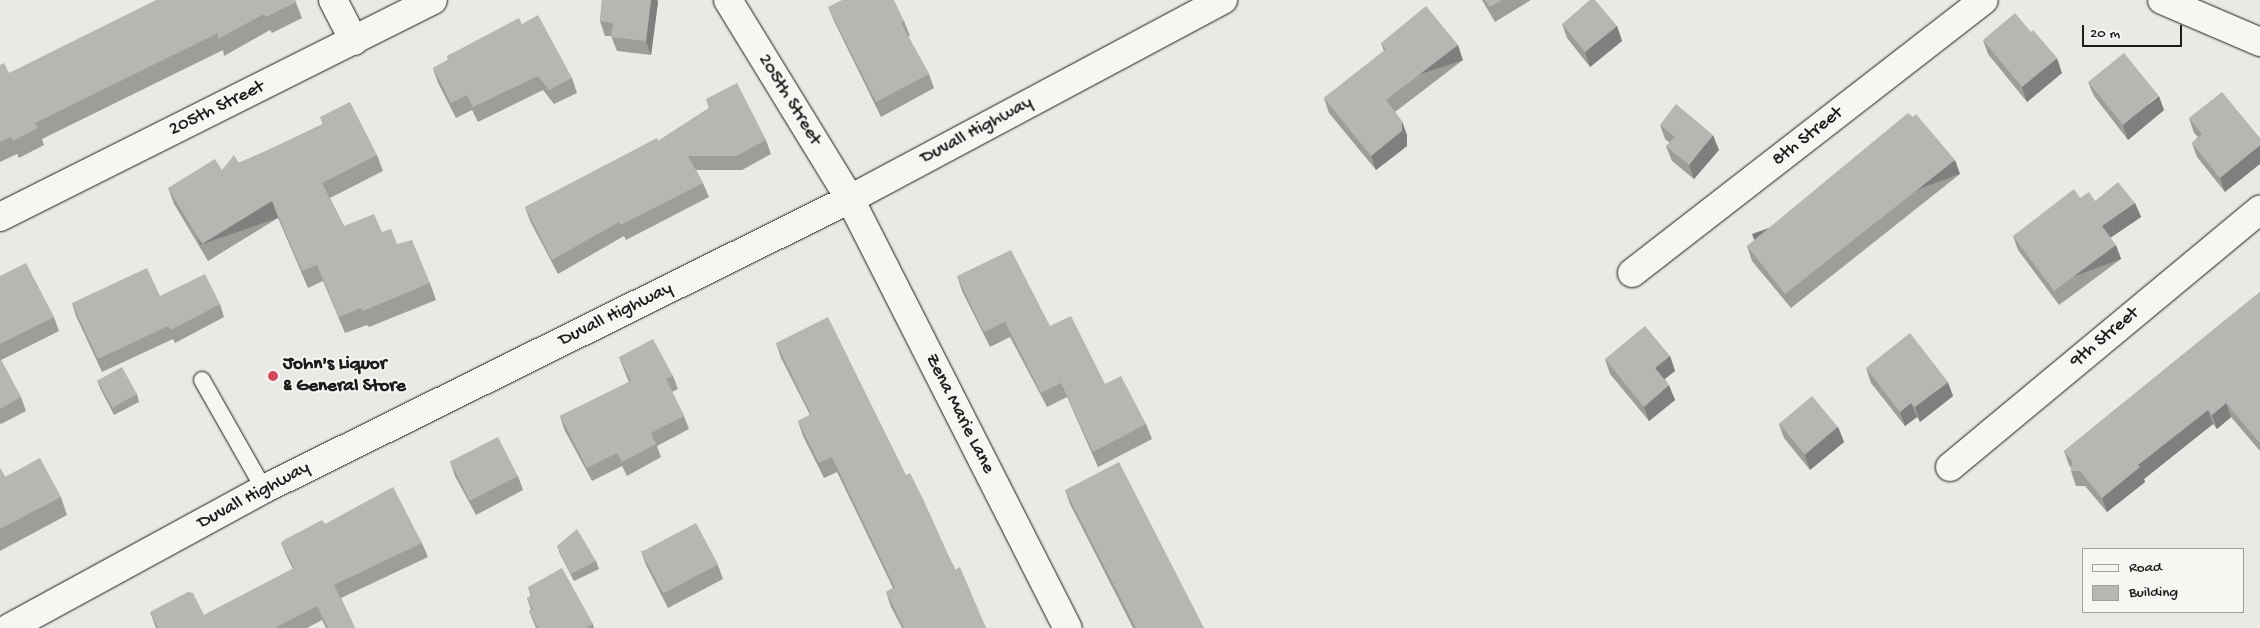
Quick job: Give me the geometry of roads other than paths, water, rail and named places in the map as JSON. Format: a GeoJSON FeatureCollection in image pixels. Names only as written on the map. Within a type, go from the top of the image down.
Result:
{"type":"FeatureCollection","features":[{"type":"Feature","properties":{"kind":"street"},"geometry":{"type":"LineString","coordinates":[[333,0],[354,41]]}},
{"type":"Feature","properties":{"kind":"street","name":"205th Street"},"geometry":{"type":"LineString","coordinates":[[0,217],[433,0]]}},
{"type":"Feature","properties":{"kind":"street","name":"205th Street"},"geometry":{"type":"LineString","coordinates":[[728,0],[850,199]]}},
{"type":"Feature","properties":{"kind":"street","name":"Duvall Highway"},"geometry":{"type":"LineString","coordinates":[[9,628],[264,489],[850,199],[1223,0]]}},
{"type":"Feature","properties":{"kind":"street","name":"8th Street"},"geometry":{"type":"LineString","coordinates":[[1632,273],[1984,0]]}},
{"type":"Feature","properties":{"kind":"street"},"geometry":{"type":"LineString","coordinates":[[2162,0],[2260,42]]}},
{"type":"Feature","properties":{"kind":"street","name":"Zena Marie Lane"},"geometry":{"type":"LineString","coordinates":[[850,199],[1068,628]]}},
{"type":"Feature","properties":{"kind":"street","name":"9th Street"},"geometry":{"type":"LineString","coordinates":[[1950,467],[2260,210]]}},
{"type":"Feature","properties":{"kind":"lane"},"geometry":{"type":"LineString","coordinates":[[202,380],[264,489]]}},
{"type":"Feature","properties":{"kind":"place","name":"John's Liquor & General Store"},"geometry":{"type":"Point","coordinates":[273,376]}}]}
